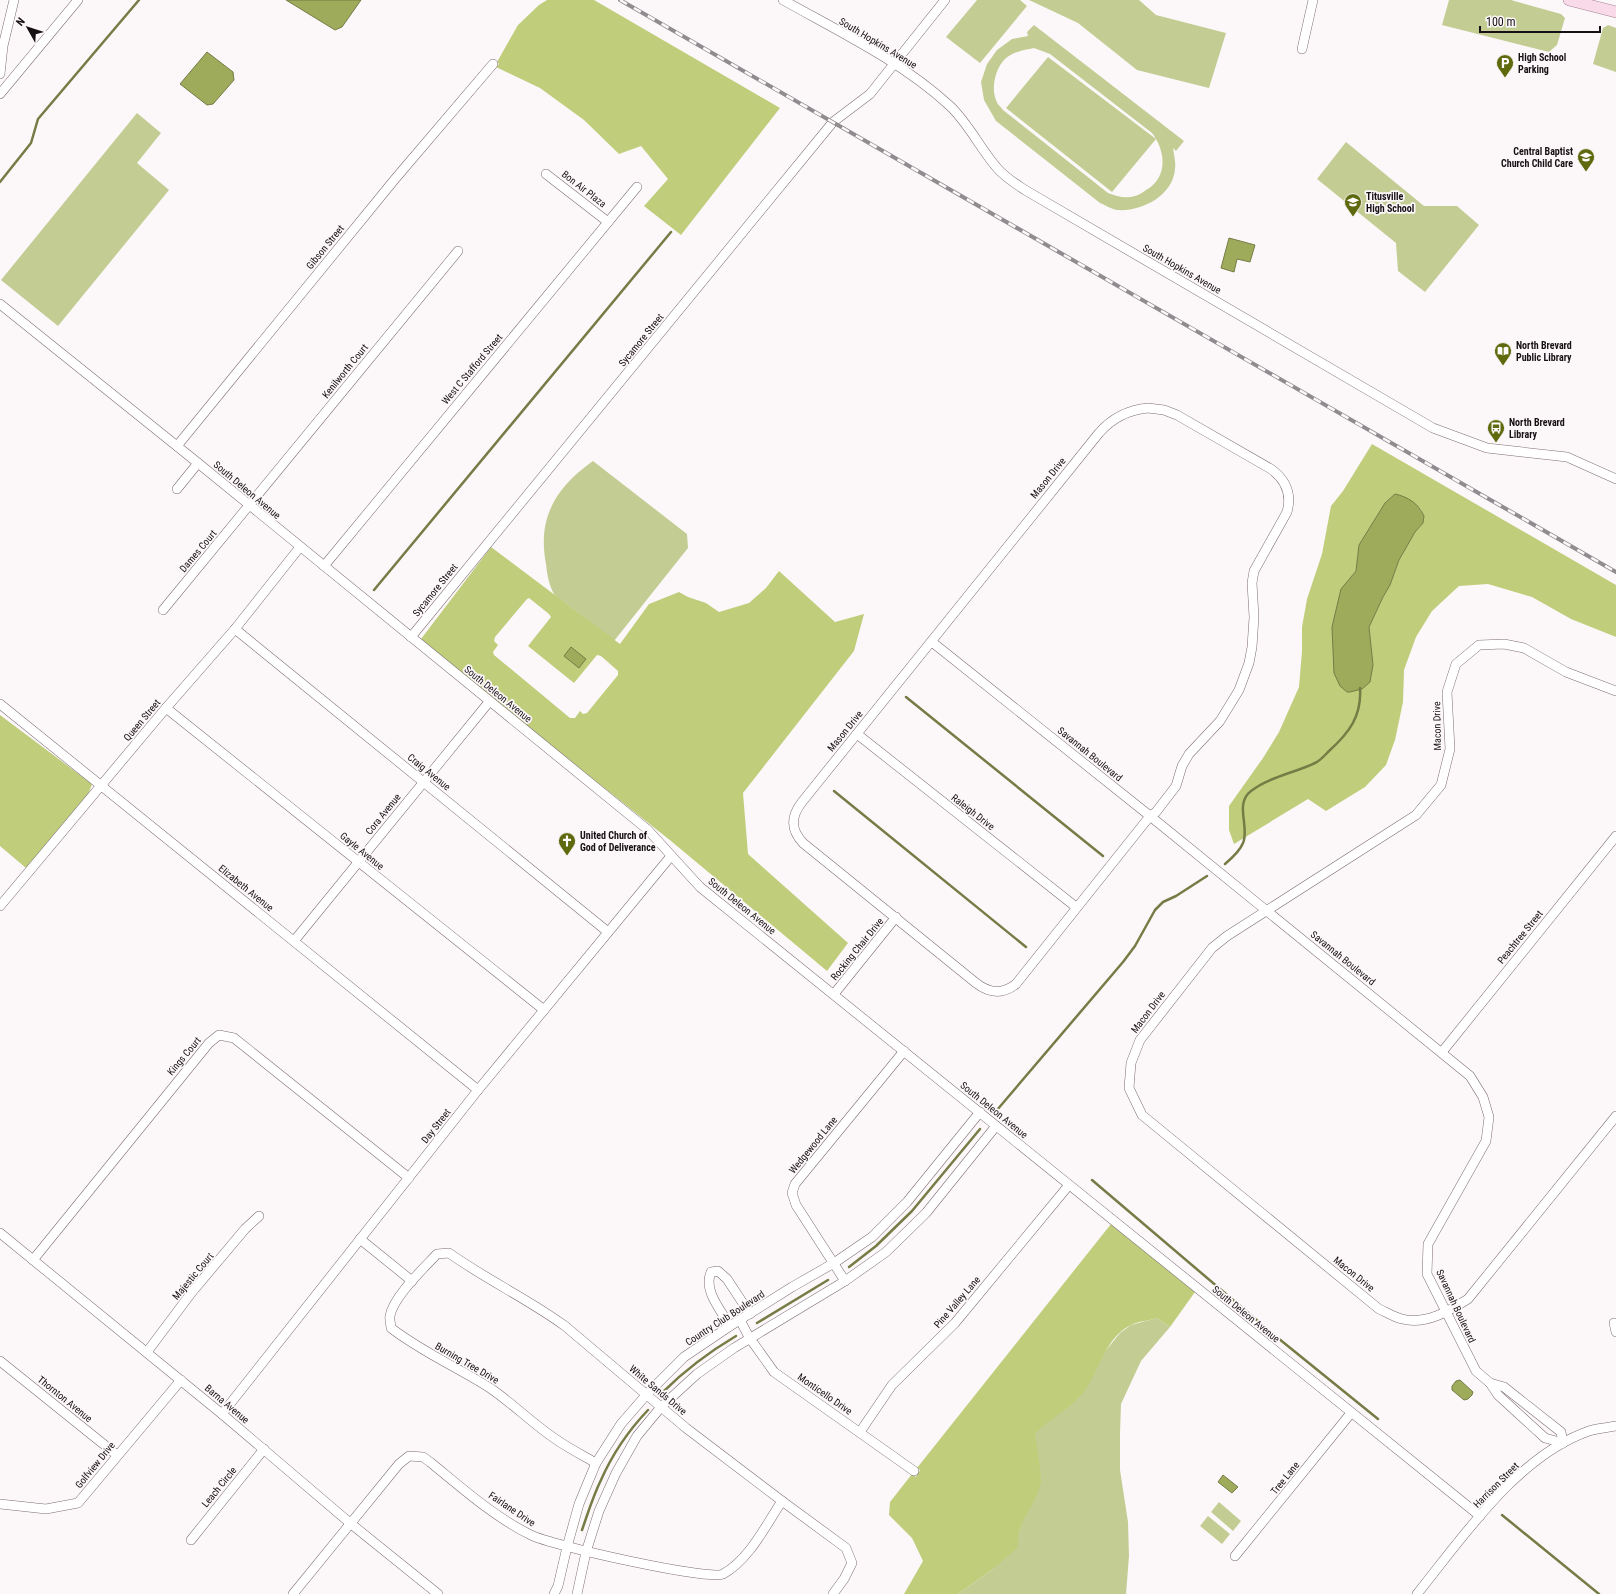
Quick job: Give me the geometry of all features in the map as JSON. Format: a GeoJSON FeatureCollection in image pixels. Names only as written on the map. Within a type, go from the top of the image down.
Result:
{"type":"FeatureCollection","features":[{"type":"Feature","properties":{"kind":"main road"},"geometry":{"type":"LineString","coordinates":[[1569,0],[1590,3],[1616,12]]}},
{"type":"Feature","properties":{"kind":"street"},"geometry":{"type":"LineString","coordinates":[[0,74],[3,46],[14,0]]}},
{"type":"Feature","properties":{"kind":"street"},"geometry":{"type":"LineString","coordinates":[[0,94],[78,0]]}},
{"type":"Feature","properties":{"kind":"street","name":"South Hopkins Avenue"},"geometry":{"type":"LineString","coordinates":[[783,0],[894,62],[928,87],[952,108],[999,170],[1011,180],[1433,428],[1487,448],[1567,457],[1615,477]]}},
{"type":"Feature","properties":{"kind":"street","name":"Sycamore Street"},"geometry":{"type":"LineString","coordinates":[[411,636],[833,122],[870,94],[945,0]]}},
{"type":"Feature","properties":{"kind":"street"},"geometry":{"type":"LineString","coordinates":[[1302,49],[1313,0]]}},
{"type":"Feature","properties":{"kind":"street","name":"Gibson Street"},"geometry":{"type":"LineString","coordinates":[[177,446],[395,179],[493,64]]}},
{"type":"Feature","properties":{"kind":"street","name":"Bon Air Plaza"},"geometry":{"type":"LineString","coordinates":[[546,174],[608,222]]}},
{"type":"Feature","properties":{"kind":"street","name":"West C Stafford Street"},"geometry":{"type":"LineString","coordinates":[[324,566],[637,187]]}},
{"type":"Feature","properties":{"kind":"street","name":"Kenilworth Court"},"geometry":{"type":"LineString","coordinates":[[250,506],[458,251]]}},
{"type":"Feature","properties":{"kind":"street","name":"South Deleon Avenue"},"geometry":{"type":"LineString","coordinates":[[0,304],[198,463],[411,636],[489,702],[648,830],[700,887],[1480,1516]]}},
{"type":"Feature","properties":{"kind":"street","name":"Mason Drive"},"geometry":{"type":"LineString","coordinates":[[1148,408],[1155,408],[1170,412],[1276,473],[1286,484],[1289,493],[1287,512],[1254,571],[1252,583],[1253,632],[1249,663],[1231,705],[1214,729],[1189,754],[1182,766],[1176,786],[1156,812],[1150,816],[1016,984],[1010,988],[1001,992],[990,991],[980,986],[803,843],[796,835],[793,818],[798,807],[857,734],[1099,433],[1111,420],[1123,413],[1135,409],[1148,408]]}},
{"type":"Feature","properties":{"kind":"street"},"geometry":{"type":"LineString","coordinates":[[177,489],[198,463]]}},
{"type":"Feature","properties":{"kind":"street","name":"Dames Court"},"geometry":{"type":"LineString","coordinates":[[163,610],[250,506]]}},
{"type":"Feature","properties":{"kind":"street","name":"Queen Street"},"geometry":{"type":"LineString","coordinates":[[0,906],[166,708],[235,629],[300,547]]}},
{"type":"Feature","properties":{"kind":"street","name":"Craig Avenue"},"geometry":{"type":"LineString","coordinates":[[235,629],[608,932]]}},
{"type":"Feature","properties":{"kind":"street","name":"Savannah Boulevard"},"geometry":{"type":"LineString","coordinates":[[932,642],[1150,816],[1470,1076],[1484,1097],[1489,1117],[1486,1141],[1428,1244],[1427,1274],[1476,1371],[1490,1383]]}},
{"type":"Feature","properties":{"kind":"street","name":"Macon Drive"},"geometry":{"type":"LineString","coordinates":[[1616,691],[1566,672],[1524,648],[1504,644],[1479,645],[1456,664],[1447,692],[1450,749],[1441,785],[1416,815],[1227,936],[1212,948],[1140,1040],[1131,1063],[1128,1088],[1142,1115],[1379,1308],[1402,1319],[1420,1320],[1446,1313],[1468,1299],[1616,1116]]}},
{"type":"Feature","properties":{"kind":"street","name":"Cora Avenue"},"geometry":{"type":"LineString","coordinates":[[294,940],[489,702]]}},
{"type":"Feature","properties":{"kind":"street","name":"Elizabeth Avenue"},"geometry":{"type":"LineString","coordinates":[[0,704],[478,1090]]}},
{"type":"Feature","properties":{"kind":"street","name":"Gayle Avenue"},"geometry":{"type":"LineString","coordinates":[[166,708],[544,1010]]}},
{"type":"Feature","properties":{"kind":"street","name":"Raleigh Drive"},"geometry":{"type":"LineString","coordinates":[[857,734],[1076,907]]}},
{"type":"Feature","properties":{"kind":"street","name":"Peachtree Street"},"geometry":{"type":"LineString","coordinates":[[1442,1052],[1616,836]]}},
{"type":"Feature","properties":{"kind":"street","name":"Day Street"},"geometry":{"type":"LineString","coordinates":[[222,1414],[478,1090],[671,856]]}},
{"type":"Feature","properties":{"kind":"street","name":"Rocking Chair Drive"},"geometry":{"type":"LineString","coordinates":[[834,994],[896,917]]}},
{"type":"Feature","properties":{"kind":"street","name":"Kings Court"},"geometry":{"type":"LineString","coordinates":[[33,1260],[209,1044],[219,1036],[234,1038],[409,1178]]}},
{"type":"Feature","properties":{"kind":"street","name":"Wedgewood Lane"},"geometry":{"type":"LineString","coordinates":[[845,1281],[796,1205],[792,1193],[795,1184],[904,1051]]}},
{"type":"Feature","properties":{"kind":"street","name":"Country Club Boulevard"},"geometry":{"type":"LineString","coordinates":[[554,1594],[558,1586],[566,1547],[579,1504],[596,1463],[621,1424],[647,1394],[684,1357],[792,1287],[834,1263],[872,1237],[907,1202],[980,1112]]}},
{"type":"Feature","properties":{"kind":"street"},"geometry":{"type":"LineString","coordinates":[[577,1594],[586,1552],[599,1511],[616,1473],[637,1436],[661,1407],[697,1374],[749,1338],[845,1281],[886,1252],[926,1213],[996,1126]]}},
{"type":"Feature","properties":{"kind":"street","name":"Pine Valley Lane"},"geometry":{"type":"LineString","coordinates":[[860,1432],[892,1385],[955,1323],[1069,1185]]}},
{"type":"Feature","properties":{"kind":"street","name":"Majestic Court"},"geometry":{"type":"LineString","coordinates":[[146,1352],[192,1292],[245,1229],[259,1216]]}},
{"type":"Feature","properties":{"kind":"street","name":"Barna Avenue"},"geometry":{"type":"LineString","coordinates":[[0,1234],[181,1380],[350,1523],[437,1594]]}},
{"type":"Feature","properties":{"kind":"street"},"geometry":{"type":"LineString","coordinates":[[360,1239],[412,1281]]}},
{"type":"Feature","properties":{"kind":"street","name":"White Sands Drive"},"geometry":{"type":"LineString","coordinates":[[412,1281],[437,1254],[450,1253],[473,1270],[548,1313],[566,1326],[686,1428],[782,1502],[846,1548],[852,1563],[833,1594]]}},
{"type":"Feature","properties":{"kind":"street"},"geometry":{"type":"LineString","coordinates":[[730,1326],[709,1291],[708,1280],[711,1272],[718,1272],[727,1279],[750,1314]]}},
{"type":"Feature","properties":{"kind":"street","name":"Burning Tree Drive"},"geometry":{"type":"LineString","coordinates":[[412,1281],[395,1303],[389,1316],[391,1328],[409,1342],[477,1380],[501,1396],[555,1439],[596,1463]]}},
{"type":"Feature","properties":{"kind":"street","name":"Monticello Drive"},"geometry":{"type":"LineString","coordinates":[[740,1320],[749,1338],[774,1372],[914,1471]]}},
{"type":"Feature","properties":{"kind":"street","name":"Thornton Avenue"},"geometry":{"type":"LineString","coordinates":[[0,1361],[117,1455]]}},
{"type":"Feature","properties":{"kind":"street","name":"Golfview Drive"},"geometry":{"type":"LineString","coordinates":[[0,1504],[46,1509],[78,1503],[181,1380]]}},
{"type":"Feature","properties":{"kind":"street"},"geometry":{"type":"LineString","coordinates":[[1490,1383],[1504,1388],[1561,1432],[1563,1443],[1545,1438],[1498,1395],[1490,1383]]}},
{"type":"Feature","properties":{"kind":"street","name":"Tree Lane"},"geometry":{"type":"LineString","coordinates":[[1235,1556],[1351,1413]]}},
{"type":"Feature","properties":{"kind":"street","name":"Harrison Street"},"geometry":{"type":"LineString","coordinates":[[1417,1594],[1480,1516],[1518,1476],[1563,1443],[1590,1431],[1616,1426]]}},
{"type":"Feature","properties":{"kind":"street","name":"Leach Circle"},"geometry":{"type":"LineString","coordinates":[[190,1540],[264,1449]]}},
{"type":"Feature","properties":{"kind":"street","name":"Fairlane Drive"},"geometry":{"type":"LineString","coordinates":[[293,1594],[404,1458],[414,1455],[423,1457],[502,1519],[531,1536],[586,1552],[695,1573],[722,1575],[742,1561],[782,1502]]}},
{"type":"Feature","properties":{"kind":"shaded area"},"geometry":{"type":"Polygon","coordinates":[[[286,0],[361,0],[342,27],[335,30],[286,0]]]}},
{"type":"Feature","properties":{"kind":"shaded area"},"geometry":{"type":"Polygon","coordinates":[[[547,0],[594,0],[780,108],[681,235],[644,206],[668,179],[641,146],[619,154],[584,120],[540,88],[496,67],[499,64],[497,62],[518,25],[539,5],[547,0]]]}},
{"type":"Feature","properties":{"kind":"shaded area"},"geometry":{"type":"Polygon","coordinates":[[[977,0],[1020,0],[1027,6],[980,63],[946,37],[977,0]]]}},
{"type":"Feature","properties":{"kind":"shaded area"},"geometry":{"type":"Polygon","coordinates":[[[1029,0],[1139,0],[1156,15],[1226,33],[1209,88],[1137,70],[1078,23],[1029,0]]]}},
{"type":"Feature","properties":{"kind":"shaded area"},"geometry":{"type":"Polygon","coordinates":[[[1449,0],[1511,0],[1561,14],[1565,18],[1557,45],[1549,52],[1442,25],[1449,0]]]}},
{"type":"Feature","properties":{"kind":"shaded area"},"geometry":{"type":"Polygon","coordinates":[[[1034,25],[1184,141],[1176,151],[1173,148],[1175,169],[1173,179],[1162,194],[1145,205],[1136,208],[1117,210],[1110,208],[1100,203],[996,121],[984,100],[981,82],[987,64],[997,50],[1012,39],[1028,36],[1027,32],[1034,25]],[[1034,48],[1015,53],[1005,59],[996,73],[994,84],[998,104],[1003,110],[1108,193],[1121,197],[1132,197],[1153,185],[1158,179],[1161,171],[1162,156],[1157,140],[1152,133],[1050,54],[1034,48]]]}},
{"type":"Feature","properties":{"kind":"shaded area"},"geometry":{"type":"Polygon","coordinates":[[[1608,25],[1616,28],[1616,72],[1593,64],[1603,28],[1608,25]]]}},
{"type":"Feature","properties":{"kind":"shaded area"},"geometry":{"type":"Polygon","coordinates":[[[207,52],[233,72],[234,80],[213,104],[207,105],[180,84],[207,52]]]}},
{"type":"Feature","properties":{"kind":"shaded area"},"geometry":{"type":"Polygon","coordinates":[[[1048,57],[1156,139],[1112,192],[1006,108],[1048,57]]]}},
{"type":"Feature","properties":{"kind":"shaded area"},"geometry":{"type":"Polygon","coordinates":[[[137,113],[161,133],[137,163],[169,190],[58,326],[1,280],[137,113]]]}},
{"type":"Feature","properties":{"kind":"shaded area"},"geometry":{"type":"Polygon","coordinates":[[[1346,142],[1424,206],[1457,206],[1479,225],[1425,292],[1398,271],[1396,243],[1317,179],[1346,142]]]}},
{"type":"Feature","properties":{"kind":"shaded area"},"geometry":{"type":"Polygon","coordinates":[[[1229,238],[1255,245],[1250,262],[1237,259],[1234,272],[1221,268],[1229,238]]]}},
{"type":"Feature","properties":{"kind":"shaded area"},"geometry":{"type":"Polygon","coordinates":[[[1372,444],[1616,585],[1616,637],[1571,619],[1532,597],[1488,584],[1459,586],[1432,611],[1416,637],[1404,670],[1403,702],[1395,740],[1386,765],[1365,787],[1326,811],[1308,799],[1234,844],[1229,830],[1229,806],[1263,758],[1279,732],[1299,687],[1302,627],[1307,599],[1322,554],[1331,506],[1343,491],[1372,444]],[[1395,494],[1385,503],[1359,545],[1356,571],[1341,589],[1373,665],[1369,627],[1390,585],[1399,560],[1415,532],[1423,523],[1424,516],[1420,508],[1395,494]]]}},
{"type":"Feature","properties":{"kind":"shaded area"},"geometry":{"type":"Polygon","coordinates":[[[593,461],[687,534],[688,548],[614,641],[554,594],[548,576],[544,547],[544,532],[552,505],[559,493],[569,482],[593,461]]]}},
{"type":"Feature","properties":{"kind":"shaded area"},"geometry":{"type":"Polygon","coordinates":[[[1395,494],[1416,504],[1424,516],[1423,523],[1415,532],[1399,560],[1390,585],[1369,627],[1373,665],[1370,682],[1362,689],[1347,692],[1340,686],[1334,673],[1332,627],[1341,589],[1356,571],[1359,545],[1385,503],[1395,494]]]}},
{"type":"Feature","properties":{"kind":"shaded area"},"geometry":{"type":"Polygon","coordinates":[[[491,547],[620,644],[649,604],[679,592],[688,597],[706,603],[719,612],[749,603],[766,588],[779,571],[835,622],[864,614],[854,651],[743,793],[748,854],[848,943],[827,971],[671,841],[421,639],[491,547]],[[529,598],[527,599],[495,637],[494,641],[498,645],[493,652],[494,655],[570,718],[575,718],[580,711],[583,714],[587,713],[618,675],[618,671],[601,656],[597,655],[574,683],[528,646],[551,617],[529,598]]]}},
{"type":"Feature","properties":{"kind":"shaded area"},"geometry":{"type":"Polygon","coordinates":[[[571,647],[586,659],[579,668],[564,656],[571,647]]]}},
{"type":"Feature","properties":{"kind":"shaded area"},"geometry":{"type":"Polygon","coordinates":[[[0,715],[92,784],[88,795],[26,868],[0,846],[0,715]]]}},
{"type":"Feature","properties":{"kind":"shaded area"},"geometry":{"type":"Polygon","coordinates":[[[1111,1224],[1195,1292],[1170,1327],[1157,1318],[1131,1325],[1122,1331],[1108,1347],[1088,1386],[1082,1394],[1071,1405],[1035,1433],[1041,1483],[1020,1529],[1018,1547],[993,1569],[958,1594],[904,1594],[923,1561],[912,1538],[889,1515],[890,1502],[912,1474],[916,1477],[920,1470],[917,1468],[1111,1224]]]}},
{"type":"Feature","properties":{"kind":"shaded area"},"geometry":{"type":"Polygon","coordinates":[[[1157,1318],[1170,1327],[1141,1361],[1121,1404],[1120,1470],[1128,1522],[1129,1556],[1126,1594],[958,1594],[993,1569],[1017,1539],[1022,1522],[1041,1482],[1034,1433],[1094,1374],[1103,1354],[1120,1333],[1131,1325],[1157,1318]]]}},
{"type":"Feature","properties":{"kind":"shaded area"},"geometry":{"type":"Polygon","coordinates":[[[1460,1380],[1473,1392],[1468,1399],[1464,1400],[1452,1390],[1452,1386],[1456,1381],[1460,1380]]]}},
{"type":"Feature","properties":{"kind":"shaded area"},"geometry":{"type":"Polygon","coordinates":[[[1223,1475],[1238,1487],[1232,1493],[1218,1482],[1223,1475]]]}},
{"type":"Feature","properties":{"kind":"shaded area"},"geometry":{"type":"Polygon","coordinates":[[[1219,1502],[1241,1521],[1233,1531],[1211,1512],[1219,1502]]]}},
{"type":"Feature","properties":{"kind":"shaded area"},"geometry":{"type":"Polygon","coordinates":[[[1208,1516],[1230,1534],[1222,1544],[1200,1526],[1208,1516]]]}},
{"type":"Feature","properties":{"kind":"waterway"},"geometry":{"type":"LineString","coordinates":[[0,182],[31,143],[38,119],[139,0]]}},
{"type":"Feature","properties":{"kind":"waterway"},"geometry":{"type":"LineString","coordinates":[[374,590],[671,232]]}},
{"type":"Feature","properties":{"kind":"waterway"},"geometry":{"type":"LineString","coordinates":[[1225,864],[1238,852],[1245,837],[1243,809],[1246,796],[1258,786],[1317,762],[1322,758],[1343,738],[1353,723],[1359,707],[1360,688]]}},
{"type":"Feature","properties":{"kind":"waterway"},"geometry":{"type":"LineString","coordinates":[[906,697],[1103,856]]}},
{"type":"Feature","properties":{"kind":"waterway"},"geometry":{"type":"LineString","coordinates":[[834,791],[1026,947]]}},
{"type":"Feature","properties":{"kind":"waterway"},"geometry":{"type":"LineString","coordinates":[[997,1110],[1123,962],[1135,946],[1155,910],[1163,902],[1176,896],[1207,876]]}},
{"type":"Feature","properties":{"kind":"waterway"},"geometry":{"type":"LineString","coordinates":[[849,1267],[876,1246],[912,1211],[980,1129]]}},
{"type":"Feature","properties":{"kind":"waterway"},"geometry":{"type":"LineString","coordinates":[[1092,1180],[1273,1334],[1378,1419]]}},
{"type":"Feature","properties":{"kind":"waterway"},"geometry":{"type":"LineString","coordinates":[[757,1323],[828,1280]]}},
{"type":"Feature","properties":{"kind":"waterway"},"geometry":{"type":"LineString","coordinates":[[663,1392],[680,1376],[716,1348],[736,1336]]}},
{"type":"Feature","properties":{"kind":"waterway"},"geometry":{"type":"LineString","coordinates":[[582,1530],[596,1492],[610,1461],[628,1434],[648,1410]]}},
{"type":"Feature","properties":{"kind":"waterway"},"geometry":{"type":"LineString","coordinates":[[1502,1515],[1599,1594]]}},
{"type":"Feature","properties":{"kind":"railway"},"geometry":{"type":"LineString","coordinates":[[620,0],[1616,572]]}},
{"type":"Feature","properties":{"kind":"place","name":"High School Parking"},"geometry":{"type":"Point","coordinates":[1505,78]}},
{"type":"Feature","properties":{"kind":"place","name":"Central Baptist Church Child Care"},"geometry":{"type":"Point","coordinates":[1586,172]}},
{"type":"Feature","properties":{"kind":"place","name":"Titusville High School"},"geometry":{"type":"Point","coordinates":[1353,217]}},
{"type":"Feature","properties":{"kind":"place","name":"North Brevard Public Library"},"geometry":{"type":"Point","coordinates":[1503,366]}},
{"type":"Feature","properties":{"kind":"place","name":"North Brevard Library"},"geometry":{"type":"Point","coordinates":[1496,443]}},
{"type":"Feature","properties":{"kind":"place","name":"United Church of God of Deliverance"},"geometry":{"type":"Point","coordinates":[567,856]}}]}
